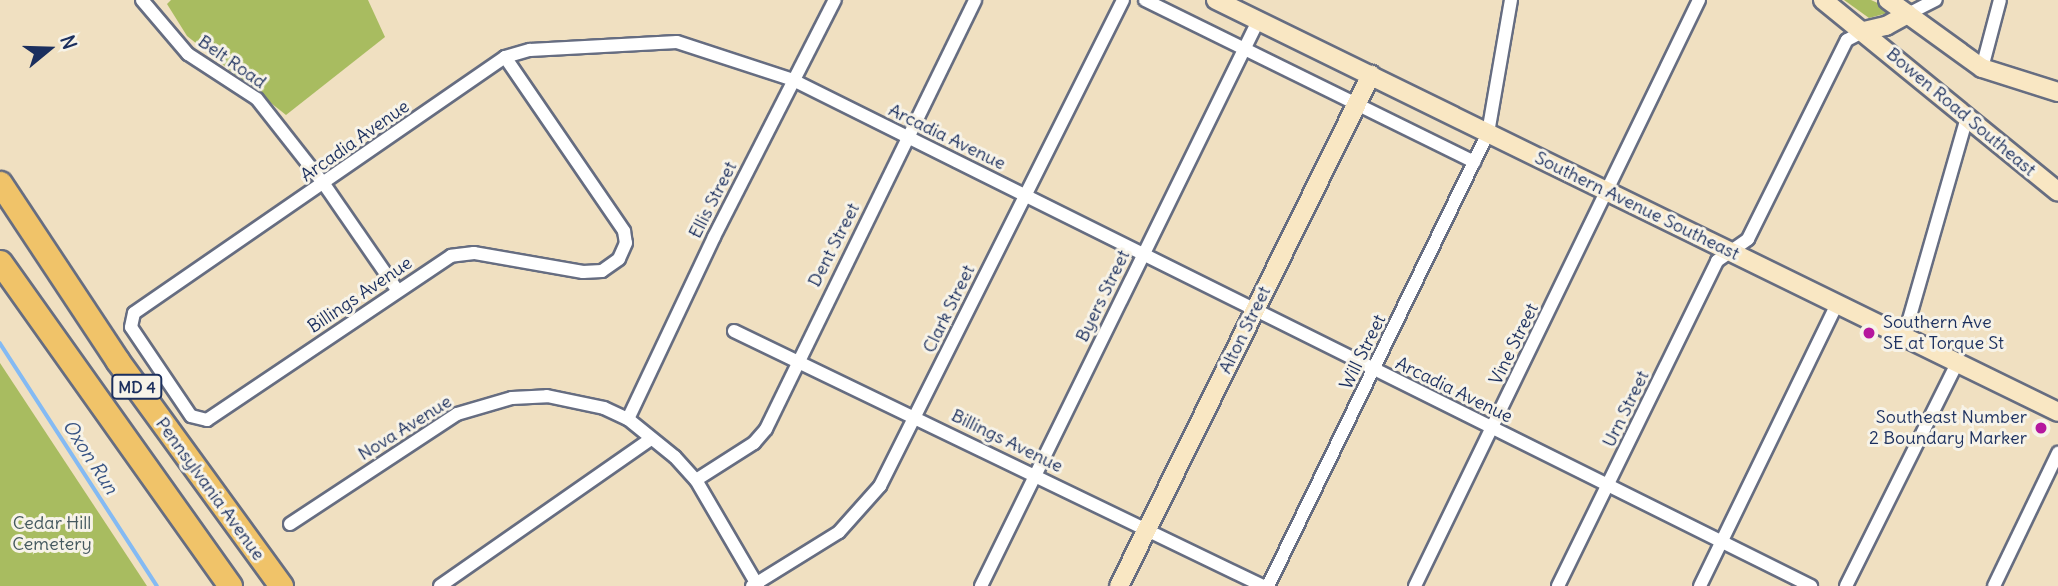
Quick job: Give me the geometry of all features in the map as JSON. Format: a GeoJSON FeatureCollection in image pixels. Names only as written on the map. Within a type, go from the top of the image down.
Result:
{"type":"FeatureCollection","features":[{"type":"Feature","properties":{"kind":"highway","name":"Pennsylvania Avenue"},"geometry":{"type":"LineString","coordinates":[[0,183],[110,350],[281,586]]}},
{"type":"Feature","properties":{"kind":"highway","name":"MD 4"},"geometry":{"type":"LineString","coordinates":[[0,262],[230,586]]}},
{"type":"Feature","properties":{"kind":"street","name":"Belt Road"},"geometry":{"type":"LineString","coordinates":[[142,0],[188,54],[257,99],[324,184],[397,290]]}},
{"type":"Feature","properties":{"kind":"street","name":"Ellis Street"},"geometry":{"type":"LineString","coordinates":[[628,419],[793,80],[835,0]]}},
{"type":"Feature","properties":{"kind":"street","name":"Dent Street"},"geometry":{"type":"LineString","coordinates":[[696,480],[754,443],[766,429],[797,358],[975,0]]}},
{"type":"Feature","properties":{"kind":"street","name":"Clark Street"},"geometry":{"type":"LineString","coordinates":[[755,585],[826,541],[865,506],[888,472],[1123,0]]}},
{"type":"Feature","properties":{"kind":"street"},"geometry":{"type":"LineString","coordinates":[[1144,0],[1474,162]]}},
{"type":"Feature","properties":{"kind":"street","name":"Will Street"},"geometry":{"type":"LineString","coordinates":[[1266,586],[1488,133],[1511,0]]}},
{"type":"Feature","properties":{"kind":"street","name":"Vine Street"},"geometry":{"type":"LineString","coordinates":[[1415,586],[1699,0]]}},
{"type":"Feature","properties":{"kind":"street","name":"Bowen Road Southeast"},"geometry":{"type":"LineString","coordinates":[[1823,0],[2058,192]]}},
{"type":"Feature","properties":{"kind":"street"},"geometry":{"type":"LineString","coordinates":[[1888,0],[1928,33],[1982,68],[2058,92]]}},
{"type":"Feature","properties":{"kind":"street"},"geometry":{"type":"LineString","coordinates":[[1864,32],[1886,26],[1936,0]]}},
{"type":"Feature","properties":{"kind":"street"},"geometry":{"type":"LineString","coordinates":[[1982,68],[2000,0]]}},
{"type":"Feature","properties":{"kind":"street","name":"Southern Avenue Southeast"},"geometry":{"type":"LineString","coordinates":[[1224,2],[2058,412]]}},
{"type":"Feature","properties":{"kind":"street","name":"Byers Street"},"geometry":{"type":"LineString","coordinates":[[981,586],[1258,21]]}},
{"type":"Feature","properties":{"kind":"street","name":"Urn Street"},"geometry":{"type":"LineString","coordinates":[[1558,586],[1717,261],[1748,239],[1847,40],[1864,32]]}},
{"type":"Feature","properties":{"kind":"street","name":"Arcadia Avenue"},"geometry":{"type":"LineString","coordinates":[[158,369],[131,327],[134,313],[505,58],[530,50],[677,42],[793,80],[1811,586]]}},
{"type":"Feature","properties":{"kind":"street","name":"Billings Avenue"},"geometry":{"type":"LineString","coordinates":[[158,369],[191,416],[207,420],[397,290],[452,256],[474,253],[583,272],[602,271],[619,259],[626,243],[624,231],[505,58]]}},
{"type":"Feature","properties":{"kind":"street","name":"Alton Street"},"geometry":{"type":"LineString","coordinates":[[1119,586],[1371,75]]}},
{"type":"Feature","properties":{"kind":"street"},"geometry":{"type":"LineString","coordinates":[[1904,337],[1967,118]]}},
{"type":"Feature","properties":{"kind":"street"},"geometry":{"type":"LineString","coordinates":[[1700,586],[1837,304]]}},
{"type":"Feature","properties":{"kind":"street","name":"Billings Avenue"},"geometry":{"type":"LineString","coordinates":[[734,331],[797,358],[1266,586]]}},
{"type":"Feature","properties":{"kind":"street"},"geometry":{"type":"LineString","coordinates":[[1846,586],[1957,363]]}},
{"type":"Feature","properties":{"kind":"street","name":"Nova Avenue"},"geometry":{"type":"LineString","coordinates":[[290,524],[394,453],[474,407],[512,398],[547,396],[604,408],[628,419],[651,439],[696,480],[755,585]]}},
{"type":"Feature","properties":{"kind":"street"},"geometry":{"type":"LineString","coordinates":[[440,586],[651,439]]}},
{"type":"Feature","properties":{"kind":"street"},"geometry":{"type":"LineString","coordinates":[[1994,586],[2058,453]]}},
{"type":"Feature","properties":{"kind":"green space"},"geometry":{"type":"Polygon","coordinates":[[[171,0],[368,0],[385,37],[286,115],[187,36],[167,4],[171,0]]]}},
{"type":"Feature","properties":{"kind":"green space"},"geometry":{"type":"Polygon","coordinates":[[[1844,0],[1871,0],[1895,11],[1869,18],[1844,0]]]}},
{"type":"Feature","properties":{"kind":"green space","name":"Cedar Hill Cemetery"},"geometry":{"type":"Polygon","coordinates":[[[0,363],[147,586],[0,586],[0,363]]]}},
{"type":"Feature","properties":{"kind":"waterway","name":"Oxon Run"},"geometry":{"type":"LineString","coordinates":[[0,343],[157,586]]}},
{"type":"Feature","properties":{"kind":"place","name":"Southern Ave SE at Torque St"},"geometry":{"type":"Point","coordinates":[1869,333]}},
{"type":"Feature","properties":{"kind":"place","name":"Southeast Number 2 Boundary Marker"},"geometry":{"type":"Point","coordinates":[2041,428]}}]}
